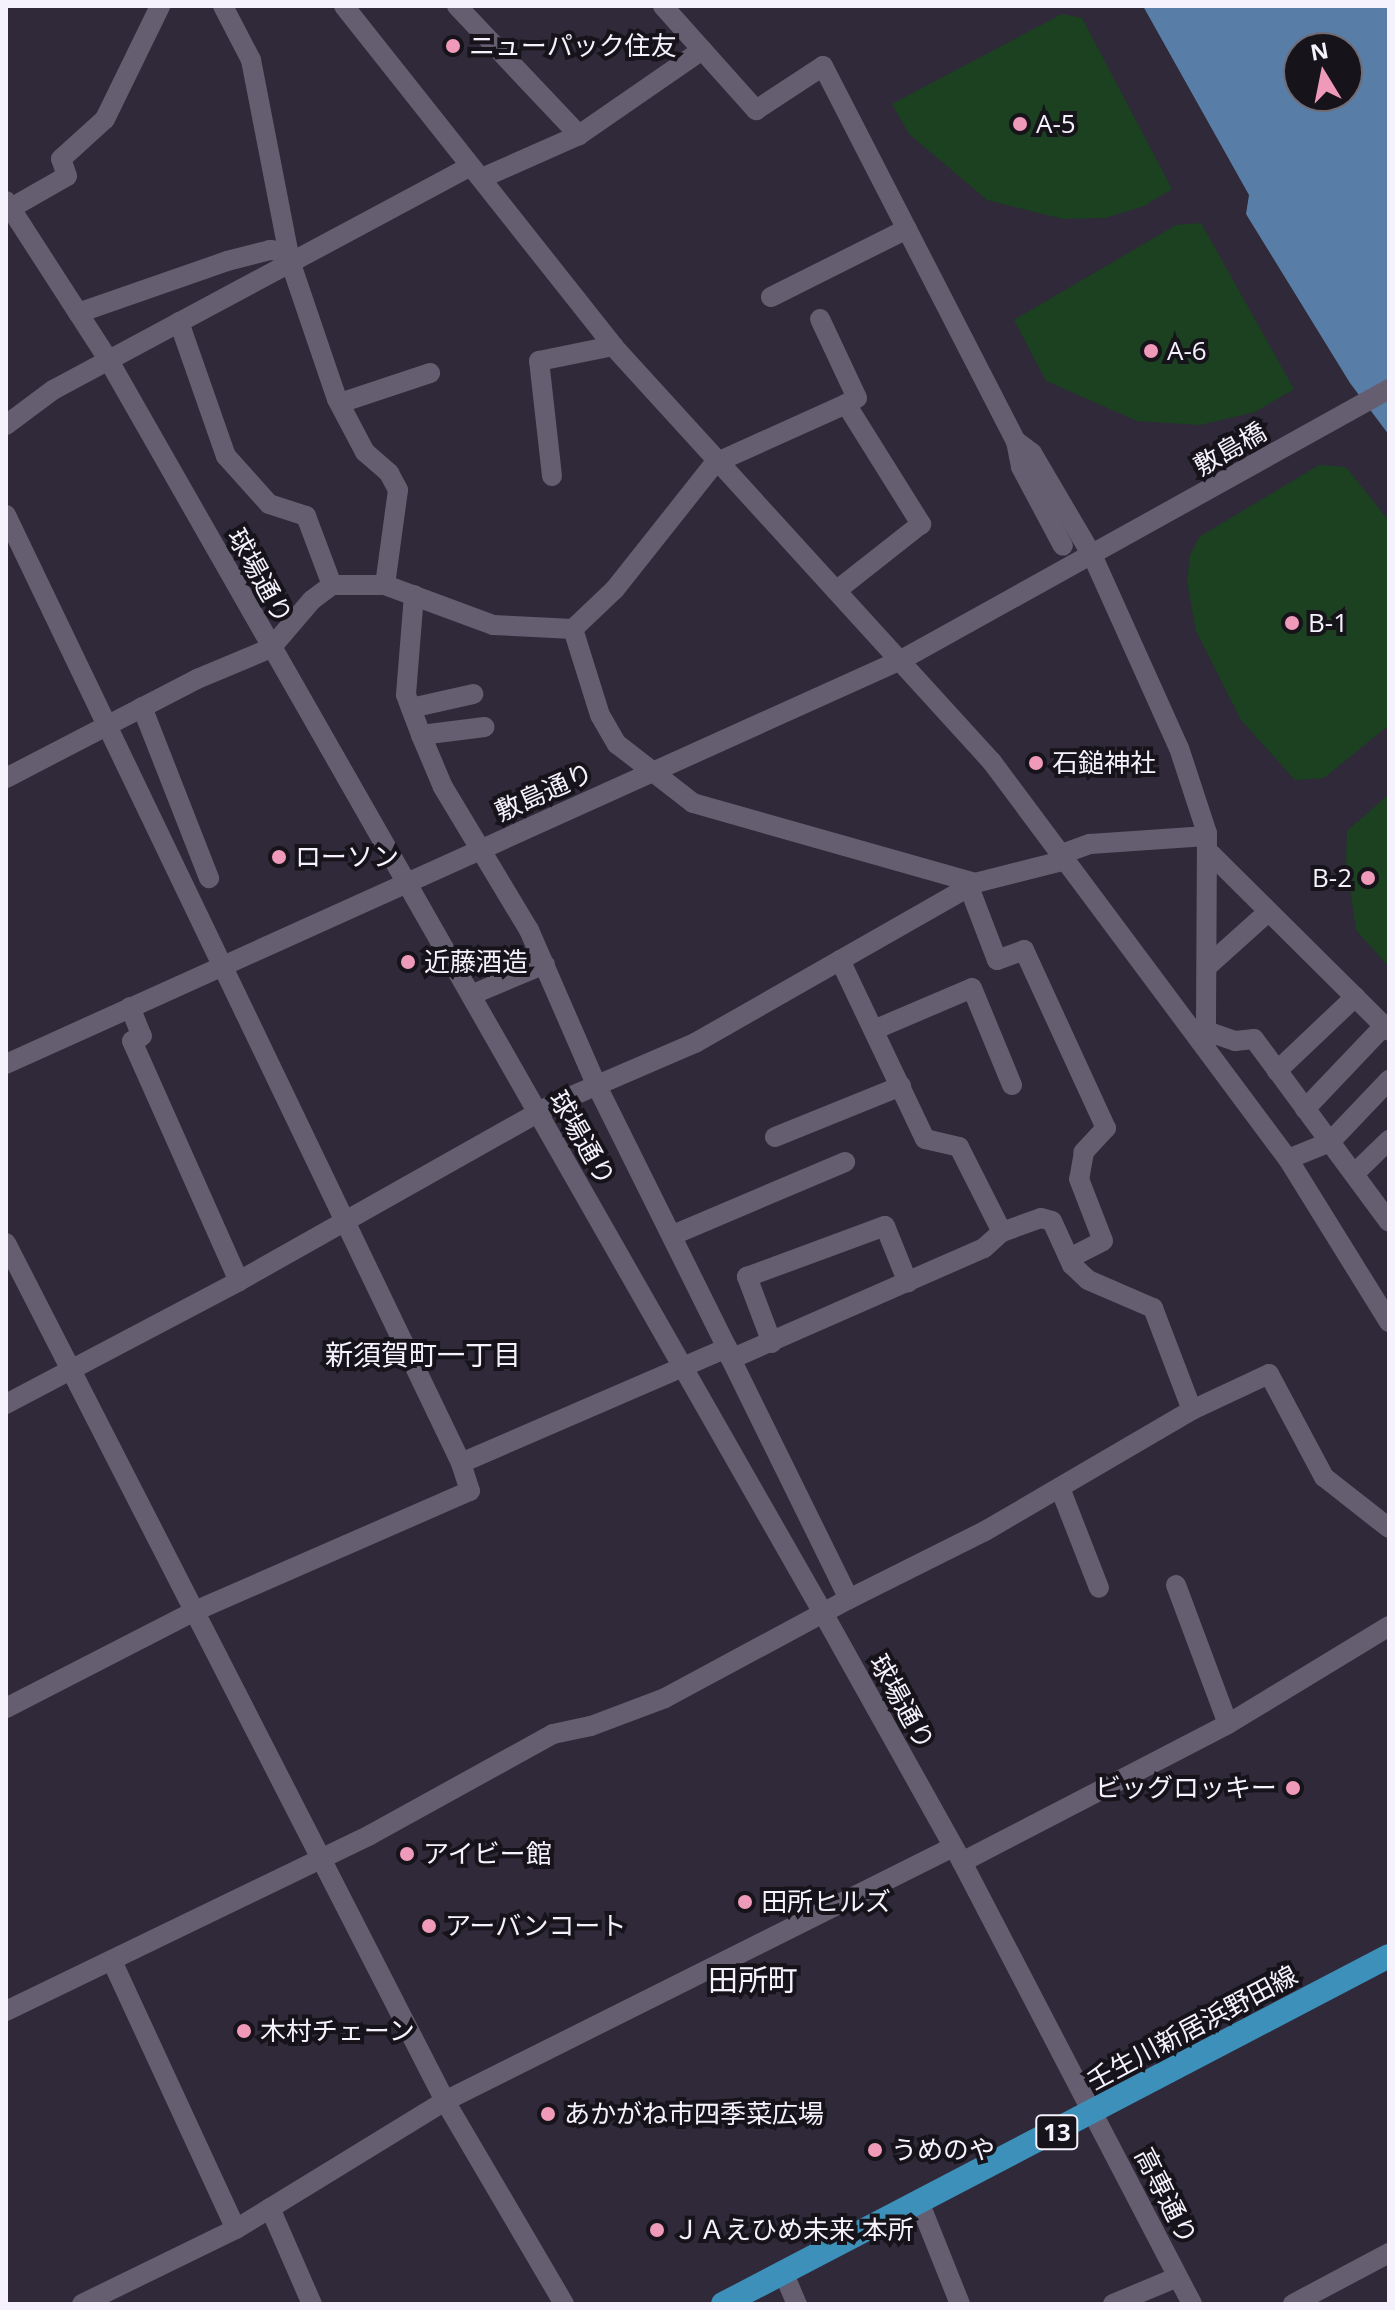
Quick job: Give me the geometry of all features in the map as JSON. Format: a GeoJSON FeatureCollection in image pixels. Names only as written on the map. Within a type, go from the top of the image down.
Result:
{"type":"FeatureCollection","features":[{"type":"Feature","properties":{"kind":"main road","name":"壬生川新居浜野田線"},"geometry":{"type":"LineString","coordinates":[[723,2304],[920,2204],[1389,1956]]}},
{"type":"Feature","properties":{"kind":"street"},"geometry":{"type":"LineString","coordinates":[[8,205],[67,176],[61,159],[105,119],[160,6]]}},
{"type":"Feature","properties":{"kind":"street"},"geometry":{"type":"LineString","coordinates":[[223,6],[251,60],[289,256],[340,403],[365,452],[389,473],[398,490],[385,585]]}},
{"type":"Feature","properties":{"kind":"street"},"geometry":{"type":"LineString","coordinates":[[344,6],[613,346],[715,463],[903,659],[992,762],[1207,1039],[1288,1159],[1389,1322]]}},
{"type":"Feature","properties":{"kind":"street"},"geometry":{"type":"LineString","coordinates":[[663,6],[756,110],[823,66],[1016,441],[1021,467],[1063,546]]}},
{"type":"Feature","properties":{"kind":"street"},"geometry":{"type":"LineString","coordinates":[[460,7],[579,135]]}},
{"type":"Feature","properties":{"kind":"street"},"geometry":{"type":"LineString","coordinates":[[6,425],[53,390],[179,322],[289,256],[476,173],[579,135],[702,50]]}},
{"type":"Feature","properties":{"kind":"street","name":"球場通り"},"geometry":{"type":"LineString","coordinates":[[8,205],[109,361],[682,1365],[957,1855],[1094,2112]]}},
{"type":"Feature","properties":{"kind":"street"},"geometry":{"type":"LineString","coordinates":[[771,297],[907,229]]}},
{"type":"Feature","properties":{"kind":"street"},"geometry":{"type":"LineString","coordinates":[[78,313],[227,261],[270,250],[289,256]]}},
{"type":"Feature","properties":{"kind":"street"},"geometry":{"type":"LineString","coordinates":[[6,778],[105,730],[142,707],[271,648],[312,600],[332,585],[385,585],[493,625],[573,629],[615,589],[715,463],[857,398],[820,319]]}},
{"type":"Feature","properties":{"kind":"street"},"geometry":{"type":"LineString","coordinates":[[179,322],[226,456],[269,504],[306,516],[332,585]]}},
{"type":"Feature","properties":{"kind":"street"},"geometry":{"type":"LineString","coordinates":[[552,476],[539,361],[613,346]]}},
{"type":"Feature","properties":{"kind":"street"},"geometry":{"type":"LineString","coordinates":[[340,403],[430,373]]}},
{"type":"Feature","properties":{"kind":"street","name":"敷島橋"},"geometry":{"type":"LineString","coordinates":[[1095,556],[1389,389]]}},
{"type":"Feature","properties":{"kind":"street"},"geometry":{"type":"LineString","coordinates":[[836,591],[921,524],[846,404]]}},
{"type":"Feature","properties":{"kind":"street"},"geometry":{"type":"LineString","coordinates":[[1016,441],[1032,453],[1095,556],[1185,764],[1209,845],[1207,1039]]}},
{"type":"Feature","properties":{"kind":"street"},"geometry":{"type":"LineString","coordinates":[[6,515],[105,730],[461,1463],[470,1491],[195,1611],[6,1708]]}},
{"type":"Feature","properties":{"kind":"street","name":"敷島通り"},"geometry":{"type":"LineString","coordinates":[[6,1064],[903,659],[1095,556]]}},
{"type":"Feature","properties":{"kind":"street"},"geometry":{"type":"LineString","coordinates":[[414,595],[406,695],[443,787],[481,848],[545,964],[596,1084],[673,1235],[849,1599]]}},
{"type":"Feature","properties":{"kind":"street"},"geometry":{"type":"LineString","coordinates":[[573,629],[600,715],[628,756],[693,803],[972,885]]}},
{"type":"Feature","properties":{"kind":"street"},"geometry":{"type":"LineString","coordinates":[[411,708],[473,694]]}},
{"type":"Feature","properties":{"kind":"street"},"geometry":{"type":"LineString","coordinates":[[142,707],[209,878]]}},
{"type":"Feature","properties":{"kind":"street"},"geometry":{"type":"LineString","coordinates":[[421,735],[484,727]]}},
{"type":"Feature","properties":{"kind":"street"},"geometry":{"type":"LineString","coordinates":[[6,1404],[239,1281],[344,1218],[596,1084],[695,1043],[972,885],[1064,857],[1090,844],[1209,845],[1268,912],[1387,1028],[1305,1109]]}},
{"type":"Feature","properties":{"kind":"street"},"geometry":{"type":"LineString","coordinates":[[972,885],[997,960],[1024,950],[1106,1128],[1084,1152],[1079,1179],[1103,1241],[1069,1258]]}},
{"type":"Feature","properties":{"kind":"street"},"geometry":{"type":"LineString","coordinates":[[1210,964],[1268,912]]}},
{"type":"Feature","properties":{"kind":"street"},"geometry":{"type":"LineString","coordinates":[[840,960],[876,1029],[925,1139],[959,1147],[1002,1232]]}},
{"type":"Feature","properties":{"kind":"street"},"geometry":{"type":"LineString","coordinates":[[471,995],[545,964]]}},
{"type":"Feature","properties":{"kind":"street"},"geometry":{"type":"LineString","coordinates":[[876,1029],[972,988],[1012,1085]]}},
{"type":"Feature","properties":{"kind":"street"},"geometry":{"type":"LineString","coordinates":[[1277,1071],[1355,997]]}},
{"type":"Feature","properties":{"kind":"street"},"geometry":{"type":"LineString","coordinates":[[130,1007],[142,1036],[132,1041],[239,1281]]}},
{"type":"Feature","properties":{"kind":"street"},"geometry":{"type":"LineString","coordinates":[[1207,1039],[1254,1039],[1354,1174],[1385,1209]]}},
{"type":"Feature","properties":{"kind":"street"},"geometry":{"type":"LineString","coordinates":[[1288,1159],[1330,1142],[1389,1080]]}},
{"type":"Feature","properties":{"kind":"street"},"geometry":{"type":"LineString","coordinates":[[775,1137],[901,1086]]}},
{"type":"Feature","properties":{"kind":"street"},"geometry":{"type":"LineString","coordinates":[[1354,1174],[1389,1140]]}},
{"type":"Feature","properties":{"kind":"street"},"geometry":{"type":"LineString","coordinates":[[673,1235],[845,1162]]}},
{"type":"Feature","properties":{"kind":"street"},"geometry":{"type":"LineString","coordinates":[[461,1463],[682,1365],[772,1343],[984,1248],[1002,1232],[1041,1218],[1052,1221],[1069,1258],[1088,1280],[1153,1308],[1192,1410]]}},
{"type":"Feature","properties":{"kind":"street"},"geometry":{"type":"LineString","coordinates":[[772,1343],[747,1277],[885,1226],[908,1283]]}},
{"type":"Feature","properties":{"kind":"street"},"geometry":{"type":"LineString","coordinates":[[6,1243],[445,2101],[564,2304]]}},
{"type":"Feature","properties":{"kind":"street"},"geometry":{"type":"LineString","coordinates":[[6,2011],[370,1835],[553,1734],[591,1726],[665,1698],[1060,1488],[1192,1410],[1269,1374],[1324,1477],[1389,1528]]}},
{"type":"Feature","properties":{"kind":"street"},"geometry":{"type":"LineString","coordinates":[[1060,1488],[1099,1588]]}},
{"type":"Feature","properties":{"kind":"street"},"geometry":{"type":"LineString","coordinates":[[1176,1585],[1228,1724]]}},
{"type":"Feature","properties":{"kind":"street"},"geometry":{"type":"LineString","coordinates":[[82,2304],[236,2229],[445,2101],[1228,1724],[1389,1626]]}},
{"type":"Feature","properties":{"kind":"street"},"geometry":{"type":"LineString","coordinates":[[112,1961],[236,2229]]}},
{"type":"Feature","properties":{"kind":"street","name":"高専通り"},"geometry":{"type":"LineString","coordinates":[[1094,2112],[1192,2304]]}},
{"type":"Feature","properties":{"kind":"street"},"geometry":{"type":"LineString","coordinates":[[920,2204],[960,2304]]}},
{"type":"Feature","properties":{"kind":"street"},"geometry":{"type":"LineString","coordinates":[[270,2208],[312,2304]]}},
{"type":"Feature","properties":{"kind":"street"},"geometry":{"type":"LineString","coordinates":[[1293,2304],[1389,2253]]}},
{"type":"Feature","properties":{"kind":"street"},"geometry":{"type":"LineString","coordinates":[[784,2274],[797,2304]]}},
{"type":"Feature","properties":{"kind":"street"},"geometry":{"type":"LineString","coordinates":[[1113,2304],[1178,2277]]}},
{"type":"Feature","properties":{"kind":"green space","name":"A-5"},"geometry":{"type":"Polygon","coordinates":[[[1062,14],[1082,18],[1172,189],[1144,206],[1105,218],[1063,219],[987,200],[909,134],[892,104],[1062,14]]]}},
{"type":"Feature","properties":{"kind":"green space","name":"A-6"},"geometry":{"type":"Polygon","coordinates":[[[1201,223],[1294,389],[1255,412],[1200,425],[1137,421],[1046,381],[1014,320],[1176,225],[1201,223]]]}},
{"type":"Feature","properties":{"kind":"green space","name":"B-1"},"geometry":{"type":"Polygon","coordinates":[[[1319,465],[1346,467],[1389,521],[1389,725],[1324,778],[1295,780],[1241,720],[1196,631],[1187,582],[1190,555],[1199,537],[1319,465]]]}},
{"type":"Feature","properties":{"kind":"green space","name":"B-2"},"geometry":{"type":"Polygon","coordinates":[[[1389,794],[1389,967],[1356,930],[1346,861],[1347,831],[1389,794]]]}},
{"type":"Feature","properties":{"kind":"water"},"geometry":{"type":"Polygon","coordinates":[[[1143,6],[1389,6],[1389,435],[1350,383],[1246,214],[1249,195],[1143,6]]]}},
{"type":"Feature","properties":{"kind":"place","name":"ニューパック住友"},"geometry":{"type":"Point","coordinates":[453,46]}},
{"type":"Feature","properties":{"kind":"place","name":"A-5"},"geometry":{"type":"Point","coordinates":[1020,124]}},
{"type":"Feature","properties":{"kind":"place","name":"A-6"},"geometry":{"type":"Point","coordinates":[1151,351]}},
{"type":"Feature","properties":{"kind":"place","name":"B-1"},"geometry":{"type":"Point","coordinates":[1292,623]}},
{"type":"Feature","properties":{"kind":"place","name":"石鎚神社"},"geometry":{"type":"Point","coordinates":[1036,763]}},
{"type":"Feature","properties":{"kind":"place","name":"ローソン"},"geometry":{"type":"Point","coordinates":[279,857]}},
{"type":"Feature","properties":{"kind":"place","name":"B-2"},"geometry":{"type":"Point","coordinates":[1368,878]}},
{"type":"Feature","properties":{"kind":"place","name":"近藤酒造"},"geometry":{"type":"Point","coordinates":[408,962]}},
{"type":"Feature","properties":{"kind":"place","name":"ビッグロッキー"},"geometry":{"type":"Point","coordinates":[1293,1788]}},
{"type":"Feature","properties":{"kind":"place","name":"アイビー館"},"geometry":{"type":"Point","coordinates":[407,1854]}},
{"type":"Feature","properties":{"kind":"place","name":"田所ヒルズ"},"geometry":{"type":"Point","coordinates":[745,1902]}},
{"type":"Feature","properties":{"kind":"place","name":"アーバンコート"},"geometry":{"type":"Point","coordinates":[429,1926]}},
{"type":"Feature","properties":{"kind":"place","name":"木村チェーン"},"geometry":{"type":"Point","coordinates":[244,2031]}},
{"type":"Feature","properties":{"kind":"place","name":"あかがね市四季菜広場"},"geometry":{"type":"Point","coordinates":[548,2114]}},
{"type":"Feature","properties":{"kind":"place","name":"うめのや"},"geometry":{"type":"Point","coordinates":[875,2150]}},
{"type":"Feature","properties":{"kind":"place","name":"ＪＡえひめ未来 本所"},"geometry":{"type":"Point","coordinates":[657,2230]}},
{"type":"Feature","properties":{"kind":"district","name":"新須賀町一丁目"},"geometry":{"type":"Point","coordinates":[423,1354]}},
{"type":"Feature","properties":{"kind":"district","name":"田所町"},"geometry":{"type":"Point","coordinates":[753,1980]}}]}
